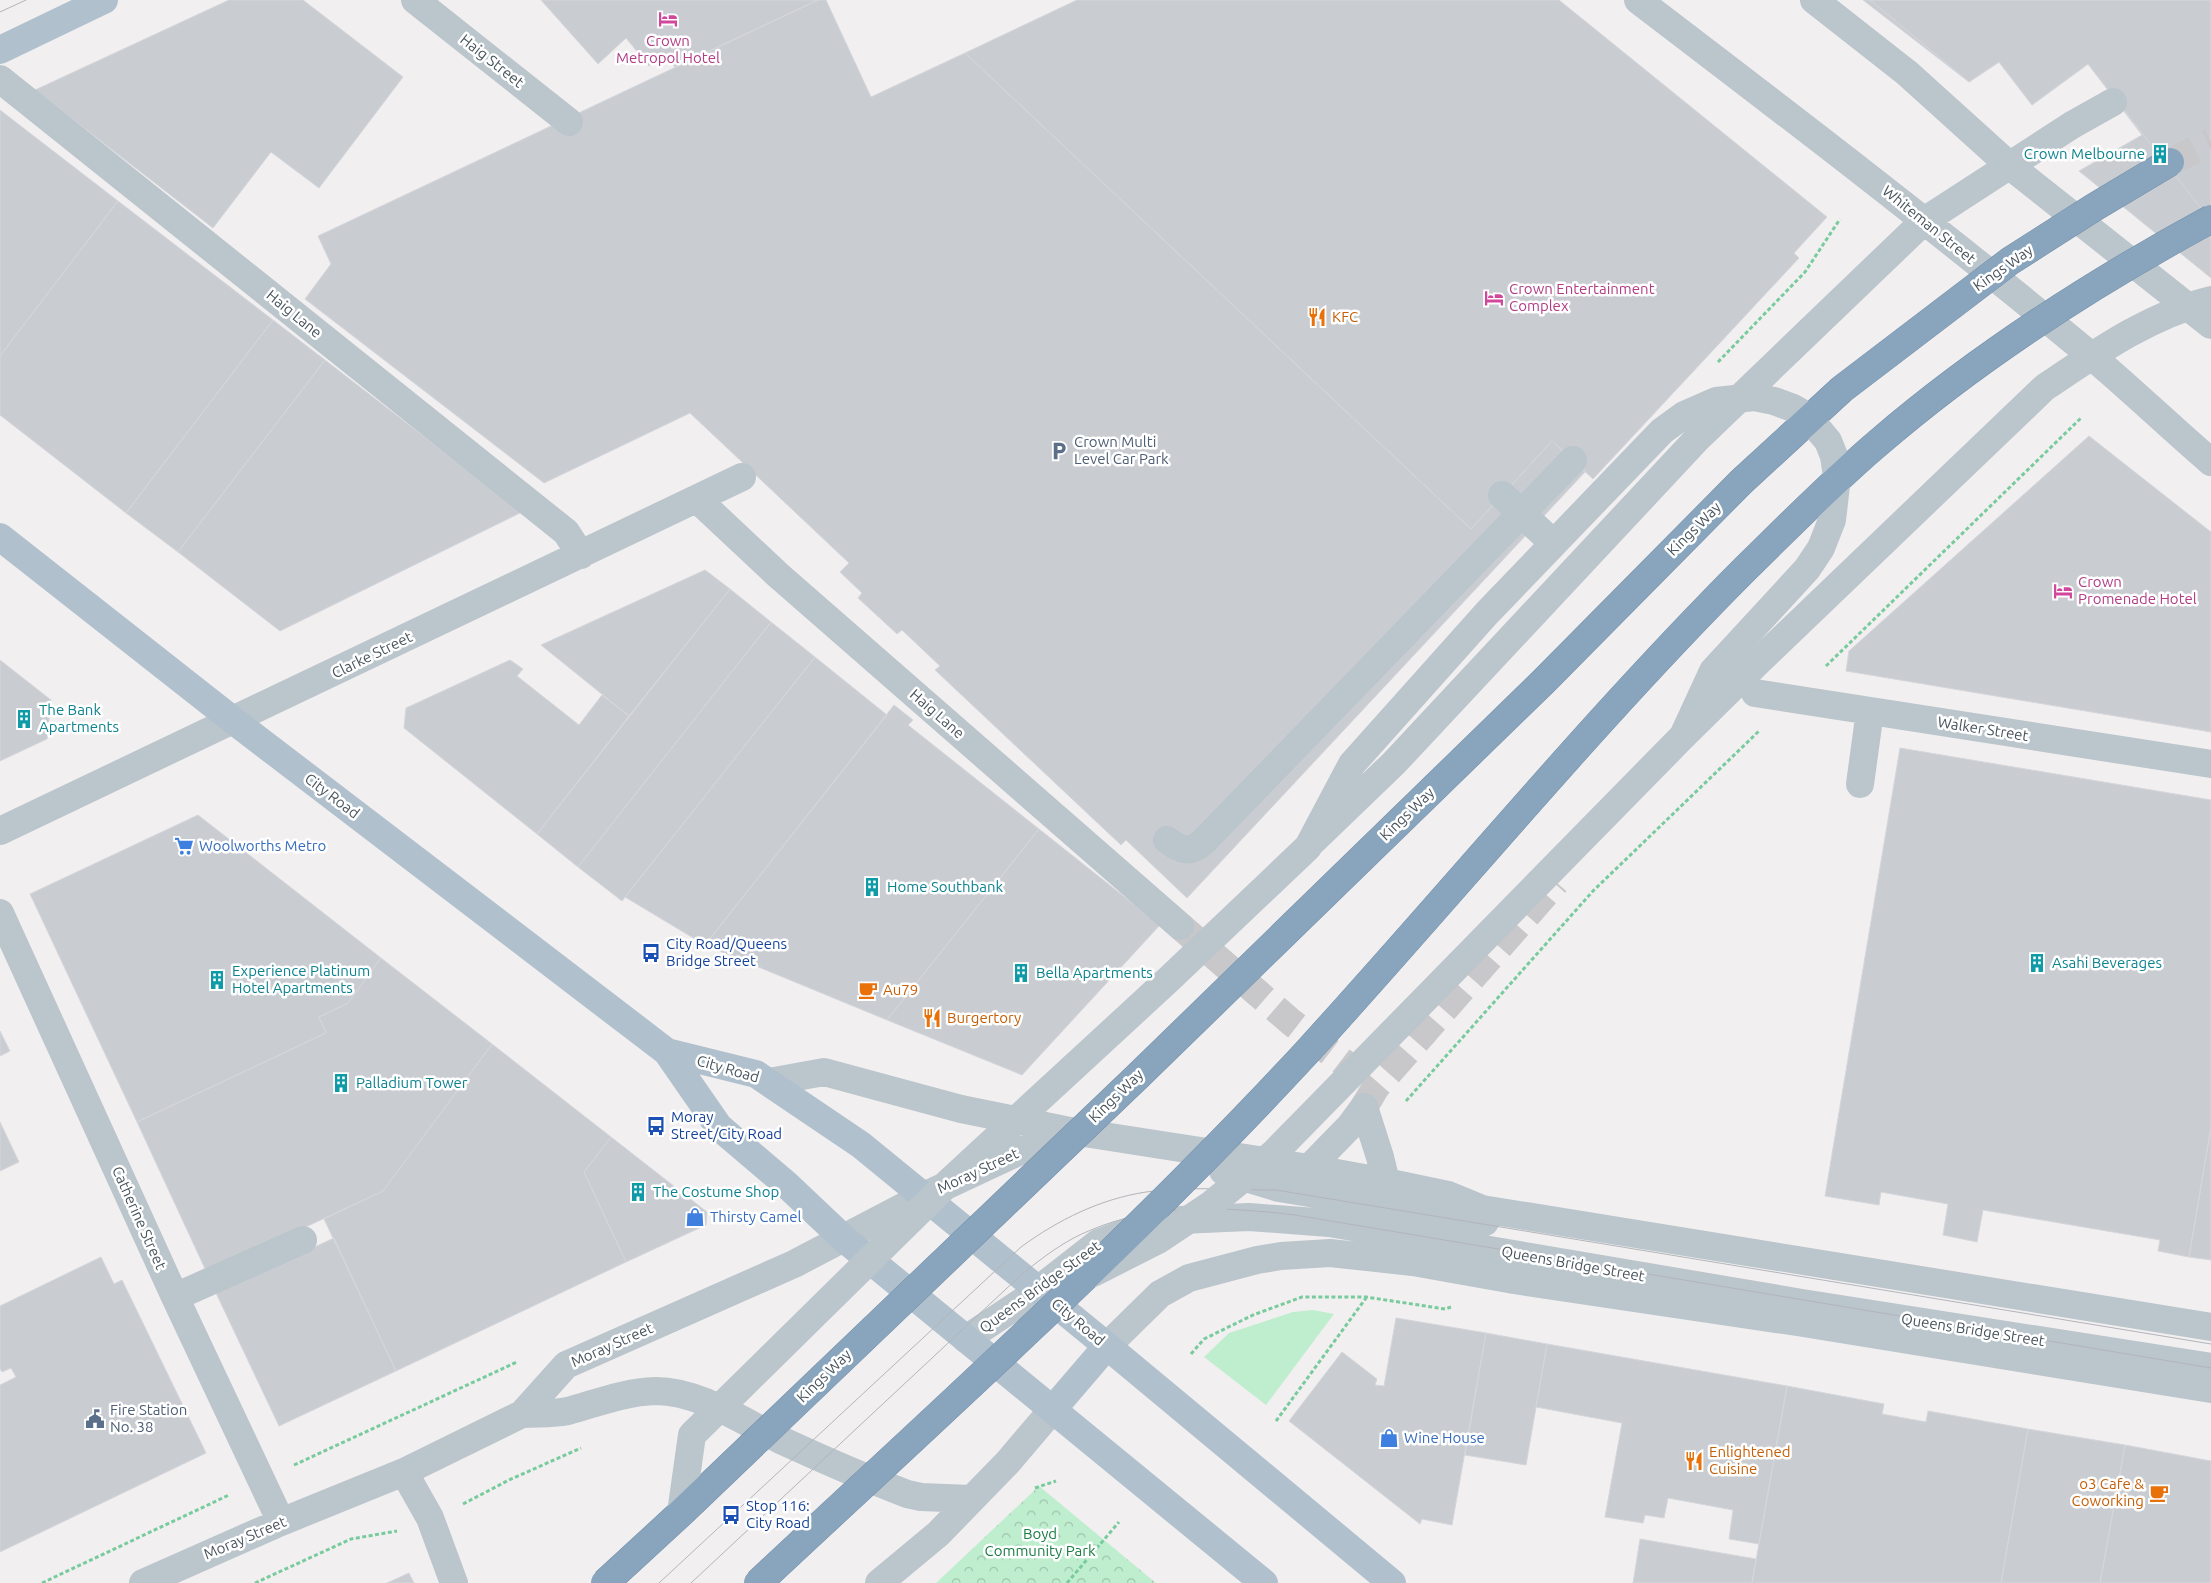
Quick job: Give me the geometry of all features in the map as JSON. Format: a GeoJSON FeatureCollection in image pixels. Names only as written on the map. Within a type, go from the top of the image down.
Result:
{"type":"FeatureCollection","features":[{"type":"Feature","properties":{"kind":"highway","name":"Kings Way"},"geometry":{"type":"LineString","coordinates":[[605,1583],[681,1513],[1138,1076],[1544,681],[1740,482],[1842,389],[2010,261],[2092,208],[2170,162]]}},
{"type":"Feature","properties":{"kind":"highway"},"geometry":{"type":"LineString","coordinates":[[758,1583],[1088,1276],[1207,1158],[1302,1057],[1677,637],[1784,530],[1877,443],[1961,379],[2079,295],[2140,257],[2211,219]]}},
{"type":"Feature","properties":{"kind":"main road"},"geometry":{"type":"LineString","coordinates":[[0,50],[104,0]]}},
{"type":"Feature","properties":{"kind":"main road","name":"City Road"},"geometry":{"type":"LineString","coordinates":[[0,537],[234,721],[667,1052],[719,1127],[843,1238],[1264,1583]]}},
{"type":"Feature","properties":{"kind":"main road","name":"City Road"},"geometry":{"type":"LineString","coordinates":[[667,1052],[756,1074],[861,1145],[1392,1583]]}},
{"type":"Feature","properties":{"kind":"main road","name":"Queens Bridge Street"},"geometry":{"type":"LineString","coordinates":[[1053,1409],[1107,1346]]}},
{"type":"Feature","properties":{"kind":"street","name":"Haig Street"},"geometry":{"type":"LineString","coordinates":[[415,0],[570,122]]}},
{"type":"Feature","properties":{"kind":"street","name":"Whiteman Street"},"geometry":{"type":"LineString","coordinates":[[1638,0],[1845,158],[1924,221],[2091,356],[2211,462]]}},
{"type":"Feature","properties":{"kind":"street"},"geometry":{"type":"LineString","coordinates":[[1814,0],[1908,73],[2010,166],[2199,303],[2211,325]]}},
{"type":"Feature","properties":{"kind":"street","name":"Haig Lane"},"geometry":{"type":"LineString","coordinates":[[0,79],[566,532],[581,555]]}},
{"type":"Feature","properties":{"kind":"street"},"geometry":{"type":"LineString","coordinates":[[681,1513],[692,1435],[950,1182],[1168,980],[1394,763],[1696,439],[1924,221],[2072,125],[2113,102]]}},
{"type":"Feature","properties":{"kind":"street"},"geometry":{"type":"LineString","coordinates":[[1088,1276],[1165,1235],[1209,1206],[1274,1152],[1683,736],[2044,388],[2130,332],[2199,303]]}},
{"type":"Feature","properties":{"kind":"street"},"geometry":{"type":"LineString","coordinates":[[1308,847],[1352,764],[1408,700],[1553,543],[1662,431],[1699,407],[1734,398],[1754,397],[1774,401],[1807,416],[1828,441],[1834,456],[1837,477],[1832,520],[1821,548],[1807,569],[1713,671],[1683,736]]}},
{"type":"Feature","properties":{"kind":"street"},"geometry":{"type":"LineString","coordinates":[[1167,840],[1178,848],[1196,849],[1573,460]]}},
{"type":"Feature","properties":{"kind":"street","name":"Clarke Street"},"geometry":{"type":"LineString","coordinates":[[0,832],[742,477]]}},
{"type":"Feature","properties":{"kind":"street"},"geometry":{"type":"LineString","coordinates":[[1502,495],[1553,543]]}},
{"type":"Feature","properties":{"kind":"street","name":"Haig Lane"},"geometry":{"type":"LineString","coordinates":[[698,499],[778,576],[1180,926]]}},
{"type":"Feature","properties":{"kind":"street","name":"Walker Street"},"geometry":{"type":"LineString","coordinates":[[1755,693],[2211,764]]}},
{"type":"Feature","properties":{"kind":"street"},"geometry":{"type":"LineString","coordinates":[[1860,784],[1870,711]]}},
{"type":"Feature","properties":{"kind":"street","name":"Catherine Street"},"geometry":{"type":"LineString","coordinates":[[0,913],[175,1297],[282,1522]]}},
{"type":"Feature","properties":{"kind":"street","name":"Queens Bridge Street"},"geometry":{"type":"LineString","coordinates":[[768,1082],[824,1072],[961,1109],[1065,1130],[1195,1152],[1310,1168],[1386,1182],[1448,1195],[1482,1209],[2211,1327]]}},
{"type":"Feature","properties":{"kind":"street"},"geometry":{"type":"LineString","coordinates":[[1310,1168],[1350,1126],[1364,1107],[1386,1182]]}},
{"type":"Feature","properties":{"kind":"street","name":"Moray Street"},"geometry":{"type":"LineString","coordinates":[[142,1583],[282,1522],[404,1472],[522,1414],[566,1365],[794,1264],[924,1196],[1065,1130]]}},
{"type":"Feature","properties":{"kind":"street","name":"Queens Bridge Street"},"geometry":{"type":"LineString","coordinates":[[1195,1152],[1225,1173],[1279,1188],[2211,1343]]}},
{"type":"Feature","properties":{"kind":"street","name":"Queens Bridge Street"},"geometry":{"type":"LineString","coordinates":[[966,1339],[1039,1290],[1098,1243],[1131,1230],[1160,1223],[1213,1217],[1275,1218],[1329,1223],[1802,1303],[2211,1367]]}},
{"type":"Feature","properties":{"kind":"street"},"geometry":{"type":"LineString","coordinates":[[175,1297],[303,1240]]}},
{"type":"Feature","properties":{"kind":"street","name":"Queens Bridge Street"},"geometry":{"type":"LineString","coordinates":[[1107,1346],[1160,1294],[1189,1278],[1257,1260],[1303,1254],[1330,1253],[1413,1262],[1514,1280],[1797,1322],[2211,1389]]}},
{"type":"Feature","properties":{"kind":"street"},"geometry":{"type":"LineString","coordinates":[[522,1414],[566,1411],[604,1399],[633,1393],[671,1392],[689,1396],[739,1418],[823,1460],[907,1494],[921,1497],[971,1499]]}},
{"type":"Feature","properties":{"kind":"street"},"geometry":{"type":"LineString","coordinates":[[879,1583],[938,1534],[1008,1462],[1053,1409]]}},
{"type":"Feature","properties":{"kind":"street"},"geometry":{"type":"LineString","coordinates":[[404,1472],[430,1518],[454,1583]]}},
{"type":"Feature","properties":{"kind":"path"},"geometry":{"type":"LineString","coordinates":[[1406,1101],[1593,891],[2082,417]]}},
{"type":"Feature","properties":{"kind":"path"},"geometry":{"type":"LineString","coordinates":[[1191,1354],[1204,1339],[1253,1315],[1302,1297],[1366,1297],[1445,1309]]}},
{"type":"Feature","properties":{"kind":"path"},"geometry":{"type":"LineString","coordinates":[[1276,1421],[1366,1297]]}},
{"type":"Feature","properties":{"kind":"path"},"geometry":{"type":"LineString","coordinates":[[42,1583],[520,1361]]}},
{"type":"Feature","properties":{"kind":"path"},"geometry":{"type":"LineString","coordinates":[[255,1583],[351,1539],[392,1532],[430,1518],[586,1446]]}},
{"type":"Feature","properties":{"kind":"path"},"geometry":{"type":"LineString","coordinates":[[1067,1583],[1119,1522]]}},
{"type":"Feature","properties":{"kind":"green space"},"geometry":{"type":"Polygon","coordinates":[[[1313,1310],[1334,1314],[1266,1405],[1204,1357],[1229,1333],[1293,1312],[1313,1310]]]}},
{"type":"Feature","properties":{"kind":"green space","name":"Boyd Community Park"},"geometry":{"type":"Polygon","coordinates":[[[1039,1486],[1156,1583],[936,1583],[1039,1486]]]}},
{"type":"Feature","properties":{"kind":"building"},"geometry":{"type":"Polygon","coordinates":[[[229,0],[303,0],[403,77],[319,188],[271,152],[213,228],[35,90],[229,0]]]}},
{"type":"Feature","properties":{"kind":"building","name":"Crown Metropol Hotel"},"geometry":{"type":"Polygon","coordinates":[[[541,0],[818,0],[675,67],[663,53],[649,66],[626,38],[598,64],[541,0]]]}},
{"type":"Feature","properties":{"kind":"building","name":"Crown Multi Level Car Park"},"geometry":{"type":"Polygon","coordinates":[[[818,0],[826,0],[871,97],[965,53],[1471,529],[1552,441],[1585,472],[1187,898],[1126,840],[1121,845],[935,670],[940,666],[902,630],[897,634],[858,598],[862,593],[840,572],[849,563],[690,413],[544,483],[305,299],[331,264],[318,236],[818,0]]]}},
{"type":"Feature","properties":{"kind":"building","name":"Crown Entertainment Complex"},"geometry":{"type":"Polygon","coordinates":[[[1077,0],[1559,0],[1827,217],[1794,253],[1799,258],[1593,479],[1552,441],[1471,529],[965,53],[1077,0]]]}},
{"type":"Feature","properties":{"kind":"building","name":"Crown Melbourne"},"geometry":{"type":"Polygon","coordinates":[[[1863,0],[2211,0],[2211,221],[2088,64],[2032,105],[1999,62],[1969,82],[1863,0]]]}},
{"type":"Feature","properties":{"kind":"building","name":"Crown Melbourne"},"geometry":{"type":"Polygon","coordinates":[[[1870,0],[2211,0],[2211,278],[2079,171],[2142,135],[2088,64],[2032,105],[1999,62],[1969,82],[1870,0]]]}},
{"type":"Feature","properties":{"kind":"building"},"geometry":{"type":"Polygon","coordinates":[[[0,110],[118,201],[0,356],[0,110]]]}},
{"type":"Feature","properties":{"kind":"building"},"geometry":{"type":"Polygon","coordinates":[[[118,201],[273,320],[126,513],[0,415],[0,356],[118,201]]]}},
{"type":"Feature","properties":{"kind":"building"},"geometry":{"type":"Polygon","coordinates":[[[273,320],[325,360],[178,552],[126,513],[273,320]]]}},
{"type":"Feature","properties":{"kind":"building"},"geometry":{"type":"Polygon","coordinates":[[[325,360],[522,512],[280,631],[178,552],[325,360]]]}},
{"type":"Feature","properties":{"kind":"building","name":"Crown Promenade Hotel"},"geometry":{"type":"Polygon","coordinates":[[[2089,436],[2211,532],[2211,732],[1846,671],[1849,651],[2089,436]]]}},
{"type":"Feature","properties":{"kind":"building"},"geometry":{"type":"Polygon","coordinates":[[[705,570],[730,589],[629,716],[541,645],[705,570]]]}},
{"type":"Feature","properties":{"kind":"building"},"geometry":{"type":"Polygon","coordinates":[[[730,589],[771,622],[578,867],[537,834],[730,589]]]}},
{"type":"Feature","properties":{"kind":"building"},"geometry":{"type":"Polygon","coordinates":[[[771,622],[815,657],[622,901],[578,867],[771,622]]]}},
{"type":"Feature","properties":{"kind":"building"},"geometry":{"type":"Polygon","coordinates":[[[815,657],[887,715],[705,945],[625,897],[815,657]]]}},
{"type":"Feature","properties":{"kind":"building","name":"The Bank Apartments"},"geometry":{"type":"Polygon","coordinates":[[[0,660],[51,700],[47,739],[0,761],[0,660]]]}},
{"type":"Feature","properties":{"kind":"building"},"geometry":{"type":"Polygon","coordinates":[[[510,660],[523,669],[517,676],[579,725],[602,695],[629,716],[537,834],[404,728],[406,708],[510,660]]]}},
{"type":"Feature","properties":{"kind":"building","name":"Home Southbank"},"geometry":{"type":"Polygon","coordinates":[[[894,705],[913,720],[908,725],[1039,829],[887,1020],[705,945],[894,705]]]}},
{"type":"Feature","properties":{"kind":"building","name":"Asahi Beverages"},"geometry":{"type":"Polygon","coordinates":[[[1900,748],[2211,800],[2211,1127],[2189,1257],[2158,1251],[2160,1240],[1983,1210],[1977,1242],[1943,1235],[1948,1204],[1881,1192],[1879,1205],[1825,1196],[1900,748]]]}},
{"type":"Feature","properties":{"kind":"building","name":"Experience Platinum Hotel Apartments"},"geometry":{"type":"Polygon","coordinates":[[[198,815],[381,958],[348,1003],[319,1017],[326,1033],[137,1122],[30,894],[198,815]]]}},
{"type":"Feature","properties":{"kind":"building","name":"Bella Apartments"},"geometry":{"type":"Polygon","coordinates":[[[1039,829],[1160,925],[1022,1075],[887,1020],[1039,829]]]}},
{"type":"Feature","properties":{"kind":"building","name":"Palladium Tower"},"geometry":{"type":"Polygon","coordinates":[[[381,958],[492,1044],[383,1191],[207,1273],[137,1122],[326,1033],[319,1017],[348,1003],[381,958]]]}},
{"type":"Feature","properties":{"kind":"building"},"geometry":{"type":"Polygon","coordinates":[[[0,1031],[10,1051],[0,1056],[0,1031]]]}},
{"type":"Feature","properties":{"kind":"building"},"geometry":{"type":"Polygon","coordinates":[[[492,1044],[611,1137],[584,1172],[626,1262],[396,1371],[324,1219],[383,1191],[492,1044]]]}},
{"type":"Feature","properties":{"kind":"building"},"geometry":{"type":"Polygon","coordinates":[[[0,1122],[19,1162],[0,1171],[0,1122]]]}},
{"type":"Feature","properties":{"kind":"building"},"geometry":{"type":"Polygon","coordinates":[[[2211,1127],[2211,1260],[2189,1257],[2211,1127]]]}},
{"type":"Feature","properties":{"kind":"building","name":"The Costume Shop"},"geometry":{"type":"Polygon","coordinates":[[[611,1137],[707,1212],[706,1225],[626,1262],[584,1172],[611,1137]]]}},
{"type":"Feature","properties":{"kind":"building"},"geometry":{"type":"Polygon","coordinates":[[[334,1238],[396,1371],[279,1426],[216,1293],[334,1238]]]}},
{"type":"Feature","properties":{"kind":"building","name":"Fire Station No. 38"},"geometry":{"type":"Polygon","coordinates":[[[101,1257],[114,1284],[122,1280],[206,1453],[0,1552],[0,1385],[16,1377],[11,1368],[2,1372],[0,1369],[0,1306],[101,1257]]]}},
{"type":"Feature","properties":{"kind":"building","name":"Wine House"},"geometry":{"type":"Polygon","coordinates":[[[1396,1318],[1486,1333],[1452,1525],[1422,1519],[1420,1524],[1289,1421],[1342,1352],[1377,1379],[1375,1385],[1384,1386],[1396,1318]]]}},
{"type":"Feature","properties":{"kind":"building"},"geometry":{"type":"Polygon","coordinates":[[[1486,1333],[1547,1344],[1526,1465],[1465,1455],[1486,1333]]]}},
{"type":"Feature","properties":{"kind":"building","name":"Enlightened Cuisine"},"geometry":{"type":"Polygon","coordinates":[[[1547,1344],[1787,1386],[1759,1544],[1729,1539],[1733,1510],[1668,1498],[1664,1518],[1645,1515],[1643,1523],[1605,1517],[1622,1423],[1536,1407],[1547,1344]]]}},
{"type":"Feature","properties":{"kind":"building"},"geometry":{"type":"Polygon","coordinates":[[[1787,1386],[1884,1404],[1882,1414],[1926,1422],[1928,1411],[2028,1429],[2001,1583],[1752,1583],[1787,1386]]]}},
{"type":"Feature","properties":{"kind":"building"},"geometry":{"type":"Polygon","coordinates":[[[2028,1429],[2125,1445],[2100,1583],[2001,1583],[2028,1429]]]}},
{"type":"Feature","properties":{"kind":"building"},"geometry":{"type":"Polygon","coordinates":[[[2125,1445],[2211,1461],[2211,1583],[2100,1583],[2125,1445]]]}},
{"type":"Feature","properties":{"kind":"building"},"geometry":{"type":"Polygon","coordinates":[[[1640,1539],[1756,1559],[1752,1583],[1633,1583],[1640,1539]]]}},
{"type":"Feature","properties":{"kind":"building"},"geometry":{"type":"Polygon","coordinates":[[[409,1573],[414,1583],[387,1583],[409,1573]]]}},
{"type":"Feature","properties":{"kind":"tunnel"},"geometry":{"type":"LineString","coordinates":[[2170,162],[2211,142]]}},
{"type":"Feature","properties":{"kind":"tunnel"},"geometry":{"type":"LineString","coordinates":[[1364,1107],[1376,1087],[1556,882]]}},
{"type":"Feature","properties":{"kind":"tunnel"},"geometry":{"type":"LineString","coordinates":[[1180,926],[1291,1022],[1374,1086]]}},
{"type":"Feature","properties":{"kind":"tram line"},"geometry":{"type":"LineString","coordinates":[[0,12],[26,0]]}},
{"type":"Feature","properties":{"kind":"tram line"},"geometry":{"type":"LineString","coordinates":[[659,1583],[1021,1247],[1050,1228],[1080,1212],[1112,1200],[1146,1192],[1195,1189],[1276,1190],[2211,1344]]}},
{"type":"Feature","properties":{"kind":"tram line"},"geometry":{"type":"LineString","coordinates":[[691,1583],[1021,1275],[1063,1244],[1081,1234],[1115,1221],[1166,1211],[1218,1209],[1295,1215],[2211,1368]]}},
{"type":"Feature","properties":{"kind":"place","name":"Crown Metropol Hotel"},"geometry":{"type":"Point","coordinates":[668,19]}},
{"type":"Feature","properties":{"kind":"place","name":"Crown Melbourne"},"geometry":{"type":"Point","coordinates":[2160,154]}},
{"type":"Feature","properties":{"kind":"place","name":"Crown Entertainment Complex"},"geometry":{"type":"Point","coordinates":[1494,298]}},
{"type":"Feature","properties":{"kind":"place","name":"KFC"},"geometry":{"type":"Point","coordinates":[1317,317]}},
{"type":"Feature","properties":{"kind":"place","name":"Crown Multi Level Car Park"},"geometry":{"type":"Point","coordinates":[1059,451]}},
{"type":"Feature","properties":{"kind":"place","name":"Crown Promenade Hotel"},"geometry":{"type":"Point","coordinates":[2063,591]}},
{"type":"Feature","properties":{"kind":"place","name":"The Bank Apartments"},"geometry":{"type":"Point","coordinates":[24,719]}},
{"type":"Feature","properties":{"kind":"place","name":"Woolworths Metro"},"geometry":{"type":"Point","coordinates":[184,846]}},
{"type":"Feature","properties":{"kind":"place","name":"Home Southbank"},"geometry":{"type":"Point","coordinates":[872,887]}},
{"type":"Feature","properties":{"kind":"place","name":"City Road/Queens Bridge Street"},"geometry":{"type":"Point","coordinates":[651,953]}},
{"type":"Feature","properties":{"kind":"place","name":"Asahi Beverages"},"geometry":{"type":"Point","coordinates":[2037,963]}},
{"type":"Feature","properties":{"kind":"place","name":"Bella Apartments"},"geometry":{"type":"Point","coordinates":[1021,973]}},
{"type":"Feature","properties":{"kind":"place","name":"Experience Platinum Hotel Apartments"},"geometry":{"type":"Point","coordinates":[217,980]}},
{"type":"Feature","properties":{"kind":"place","name":"Au79"},"geometry":{"type":"Point","coordinates":[868,990]}},
{"type":"Feature","properties":{"kind":"place","name":"Burgertory"},"geometry":{"type":"Point","coordinates":[932,1018]}},
{"type":"Feature","properties":{"kind":"place","name":"Palladium Tower"},"geometry":{"type":"Point","coordinates":[341,1083]}},
{"type":"Feature","properties":{"kind":"place","name":"Moray Street/City Road"},"geometry":{"type":"Point","coordinates":[656,1126]}},
{"type":"Feature","properties":{"kind":"place","name":"The Costume Shop"},"geometry":{"type":"Point","coordinates":[638,1192]}},
{"type":"Feature","properties":{"kind":"place","name":"Thirsty Camel"},"geometry":{"type":"Point","coordinates":[695,1217]}},
{"type":"Feature","properties":{"kind":"place","name":"Fire Station No. 38"},"geometry":{"type":"Point","coordinates":[95,1419]}},
{"type":"Feature","properties":{"kind":"place","name":"Wine House"},"geometry":{"type":"Point","coordinates":[1389,1438]}},
{"type":"Feature","properties":{"kind":"place","name":"Enlightened Cuisine"},"geometry":{"type":"Point","coordinates":[1694,1461]}},
{"type":"Feature","properties":{"kind":"place","name":"o3 Cafe & Coworking"},"geometry":{"type":"Point","coordinates":[2159,1493]}},
{"type":"Feature","properties":{"kind":"place","name":"Stop 116: City Road"},"geometry":{"type":"Point","coordinates":[731,1515]}}]}
